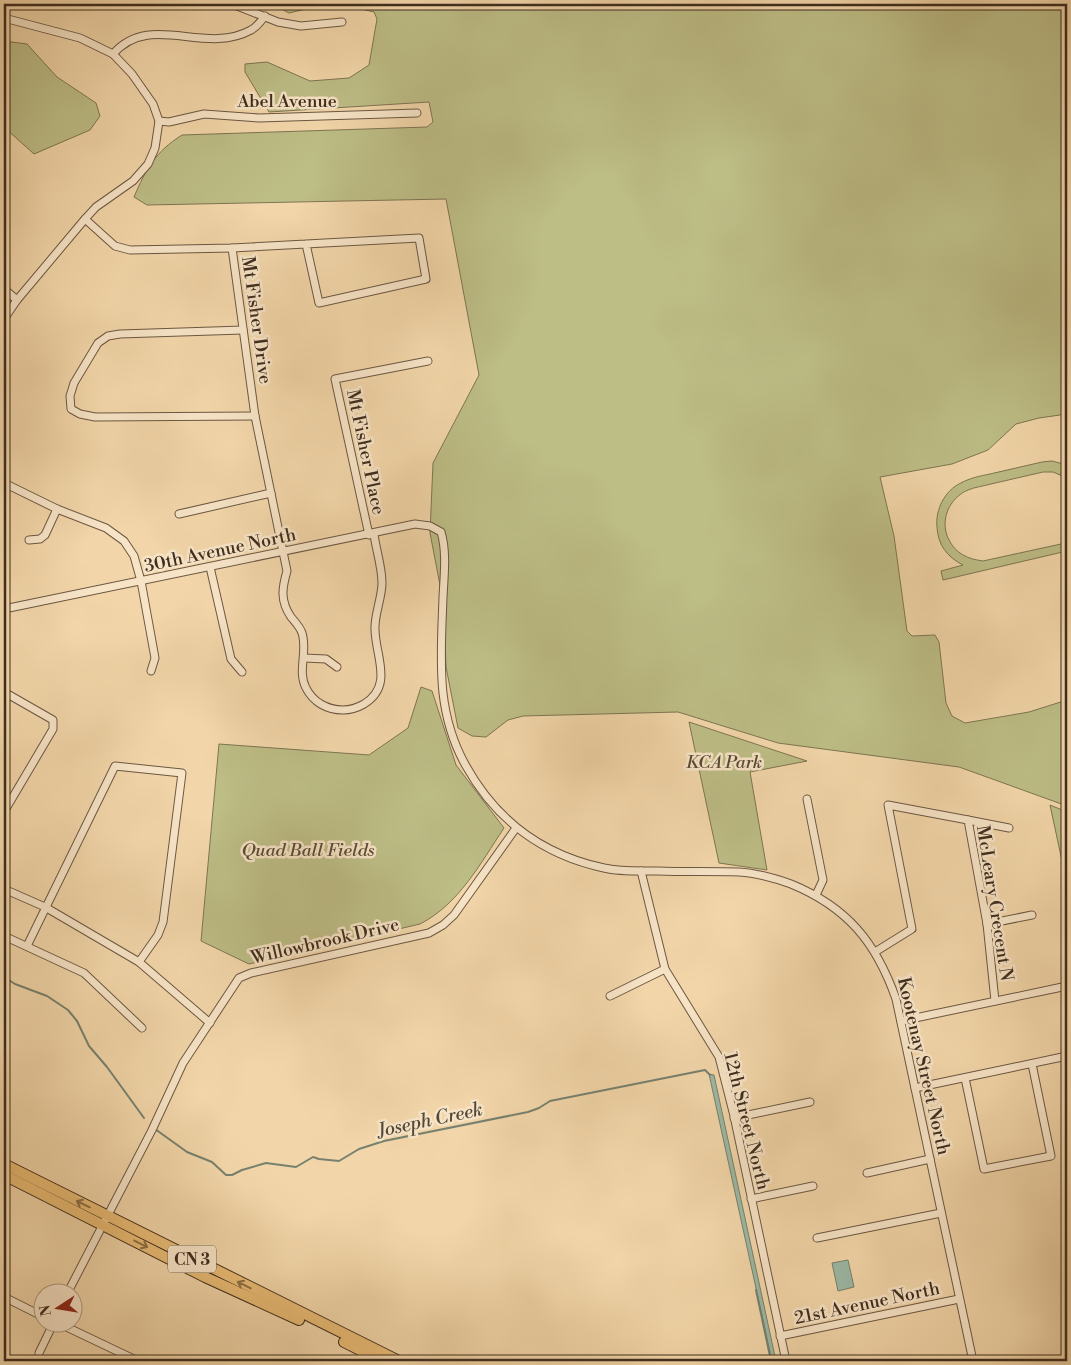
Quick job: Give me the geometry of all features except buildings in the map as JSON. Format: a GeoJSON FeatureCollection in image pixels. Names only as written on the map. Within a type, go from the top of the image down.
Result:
{"type":"FeatureCollection","features":[{"type":"Feature","properties":{"kind":"highway","name":"CN 3"},"geometry":{"type":"LineString","coordinates":[[4,1164],[205,1277],[304,1322],[382,1361]]}},
{"type":"Feature","properties":{"kind":"highway","name":"CN 3"},"geometry":{"type":"LineString","coordinates":[[4,1176],[106,1220],[399,1361]]}},
{"type":"Feature","properties":{"kind":"street"},"geometry":{"type":"LineString","coordinates":[[232,4],[278,22],[301,26],[342,22]]}},
{"type":"Feature","properties":{"kind":"street"},"geometry":{"type":"LineString","coordinates":[[113,54],[120,46],[134,37],[152,33],[212,40],[235,37],[253,29],[265,16]]}},
{"type":"Feature","properties":{"kind":"street"},"geometry":{"type":"LineString","coordinates":[[4,18],[80,38],[113,54],[132,74],[153,104],[159,121],[155,148],[148,164],[133,181],[96,207],[17,300],[4,319]]}},
{"type":"Feature","properties":{"kind":"street","name":"Abel Avenue"},"geometry":{"type":"LineString","coordinates":[[159,121],[169,122],[204,114],[259,118],[417,113]]}},
{"type":"Feature","properties":{"kind":"street","name":"Mt Fisher Drive"},"geometry":{"type":"LineString","coordinates":[[85,219],[115,246],[130,250],[232,248],[255,416],[287,570],[282,589],[283,601],[287,611],[301,630],[304,643],[302,679],[306,688],[314,699],[323,706],[336,710],[348,710],[368,701],[377,690],[382,677],[381,663],[375,642],[375,626],[382,583],[371,534]]}},
{"type":"Feature","properties":{"kind":"street"},"geometry":{"type":"LineString","coordinates":[[232,248],[306,244],[419,238],[426,279],[319,303],[306,244]]}},
{"type":"Feature","properties":{"kind":"street"},"geometry":{"type":"LineString","coordinates":[[4,289],[17,300]]}},
{"type":"Feature","properties":{"kind":"street"},"geometry":{"type":"LineString","coordinates":[[243,330],[108,336],[98,343],[74,382],[70,396],[71,409],[80,414],[95,417],[255,416]]}},
{"type":"Feature","properties":{"kind":"street","name":"Mt Fisher Place"},"geometry":{"type":"LineString","coordinates":[[371,534],[335,379],[428,361]]}},
{"type":"Feature","properties":{"kind":"street"},"geometry":{"type":"LineString","coordinates":[[4,483],[57,509],[106,528],[124,541],[134,556],[141,581],[155,658],[151,671]]}},
{"type":"Feature","properties":{"kind":"street"},"geometry":{"type":"LineString","coordinates":[[179,514],[271,493]]}},
{"type":"Feature","properties":{"kind":"street"},"geometry":{"type":"LineString","coordinates":[[29,540],[40,539],[45,535],[57,509]]}},
{"type":"Feature","properties":{"kind":"street","name":"30th Avenue North"},"geometry":{"type":"LineString","coordinates":[[4,609],[415,524],[430,526],[441,532]]}},
{"type":"Feature","properties":{"kind":"street","name":"Kootenay Street North"},"geometry":{"type":"LineString","coordinates":[[441,532],[444,542],[444,578],[440,669],[444,709],[451,732],[466,766],[496,808],[516,828],[570,859],[605,868],[641,871],[741,872],[772,877],[816,895],[836,909],[860,930],[875,952],[887,974],[896,999],[972,1361]]}},
{"type":"Feature","properties":{"kind":"street"},"geometry":{"type":"LineString","coordinates":[[210,567],[230,659],[242,672]]}},
{"type":"Feature","properties":{"kind":"street"},"geometry":{"type":"LineString","coordinates":[[304,658],[326,659],[337,667]]}},
{"type":"Feature","properties":{"kind":"street"},"geometry":{"type":"LineString","coordinates":[[4,692],[53,720],[53,729],[4,812]]}},
{"type":"Feature","properties":{"kind":"street"},"geometry":{"type":"LineString","coordinates":[[27,946],[115,766],[182,774],[163,922],[158,935],[139,962]]}},
{"type":"Feature","properties":{"kind":"street"},"geometry":{"type":"LineString","coordinates":[[807,799],[823,880],[816,895]]}},
{"type":"Feature","properties":{"kind":"street","name":"McLeary Crecent N"},"geometry":{"type":"LineString","coordinates":[[875,952],[912,929],[888,805],[968,820],[987,924],[995,1001]]}},
{"type":"Feature","properties":{"kind":"street"},"geometry":{"type":"LineString","coordinates":[[968,820],[1009,828]]}},
{"type":"Feature","properties":{"kind":"street","name":"Willowbrook Drive"},"geometry":{"type":"LineString","coordinates":[[73,1282],[152,1130],[183,1063],[239,978],[251,973],[429,933],[443,925],[454,915],[516,828]]}},
{"type":"Feature","properties":{"kind":"street","name":"12th Street North"},"geometry":{"type":"LineString","coordinates":[[641,871],[665,969],[719,1057],[734,1118],[786,1361]]}},
{"type":"Feature","properties":{"kind":"street"},"geometry":{"type":"LineString","coordinates":[[4,889],[45,907],[139,962],[210,1023]]}},
{"type":"Feature","properties":{"kind":"street"},"geometry":{"type":"LineString","coordinates":[[987,924],[1032,915]]}},
{"type":"Feature","properties":{"kind":"street"},"geometry":{"type":"LineString","coordinates":[[4,936],[84,973],[142,1028]]}},
{"type":"Feature","properties":{"kind":"street"},"geometry":{"type":"LineString","coordinates":[[610,996],[665,969]]}},
{"type":"Feature","properties":{"kind":"street"},"geometry":{"type":"LineString","coordinates":[[901,1021],[1067,986]]}},
{"type":"Feature","properties":{"kind":"street"},"geometry":{"type":"LineString","coordinates":[[915,1088],[1067,1056]]}},
{"type":"Feature","properties":{"kind":"street"},"geometry":{"type":"LineString","coordinates":[[965,1078],[984,1169],[1051,1156],[1032,1064]]}},
{"type":"Feature","properties":{"kind":"street"},"geometry":{"type":"LineString","coordinates":[[734,1118],[810,1102]]}},
{"type":"Feature","properties":{"kind":"street"},"geometry":{"type":"LineString","coordinates":[[867,1173],[930,1159]]}},
{"type":"Feature","properties":{"kind":"street"},"geometry":{"type":"LineString","coordinates":[[751,1199],[813,1186]]}},
{"type":"Feature","properties":{"kind":"street"},"geometry":{"type":"LineString","coordinates":[[817,1238],[941,1213]]}},
{"type":"Feature","properties":{"kind":"street"},"geometry":{"type":"LineString","coordinates":[[4,1297],[32,1311]]}},
{"type":"Feature","properties":{"kind":"street","name":"21st Avenue North"},"geometry":{"type":"LineString","coordinates":[[780,1336],[960,1299]]}},
{"type":"Feature","properties":{"kind":"street"},"geometry":{"type":"LineString","coordinates":[[39,1353],[50,1332]]}},
{"type":"Feature","properties":{"kind":"street"},"geometry":{"type":"LineString","coordinates":[[76,1332],[138,1361]]}},
{"type":"Feature","properties":{"kind":"green space"},"geometry":{"type":"Polygon","coordinates":[[[272,4],[327,4],[289,13],[272,4]]]}},
{"type":"Feature","properties":{"kind":"green space"},"geometry":{"type":"Polygon","coordinates":[[[339,4],[1067,4],[1067,414],[1016,424],[988,450],[952,464],[880,477],[894,536],[907,631],[912,636],[935,635],[939,642],[946,703],[952,716],[965,723],[1029,712],[1067,700],[1067,806],[959,767],[778,743],[678,712],[523,716],[508,720],[486,737],[472,736],[458,728],[446,667],[444,606],[430,533],[433,463],[479,375],[446,199],[147,205],[134,197],[152,162],[165,148],[182,135],[427,127],[433,122],[429,102],[269,112],[245,72],[245,64],[267,62],[310,81],[349,78],[369,65],[377,19],[374,12],[339,4]]]}},
{"type":"Feature","properties":{"kind":"green space"},"geometry":{"type":"Polygon","coordinates":[[[4,41],[27,44],[57,77],[96,103],[100,116],[90,130],[34,154],[4,127],[4,41]]]}},
{"type":"Feature","properties":{"kind":"green space"},"geometry":{"type":"Polygon","coordinates":[[[1052,461],[1067,465],[1067,478],[1053,472],[1043,472],[974,488],[961,494],[951,504],[948,511],[945,525],[946,533],[955,549],[967,557],[983,561],[1061,544],[1067,540],[1067,551],[943,580],[941,571],[963,565],[944,550],[939,539],[937,521],[939,507],[950,490],[975,477],[1052,461]]]}},
{"type":"Feature","properties":{"kind":"green space","name":"Quad Ball Fields"},"geometry":{"type":"Polygon","coordinates":[[[421,687],[432,691],[456,765],[504,828],[468,882],[446,906],[420,924],[249,964],[201,941],[219,744],[369,755],[408,728],[421,687]]]}},
{"type":"Feature","properties":{"kind":"green space","name":"KCA Park"},"geometry":{"type":"Polygon","coordinates":[[[689,722],[807,761],[750,772],[767,870],[719,863],[689,722]]]}},
{"type":"Feature","properties":{"kind":"green space"},"geometry":{"type":"Polygon","coordinates":[[[1050,805],[1067,812],[1067,884],[1050,805]]]}},
{"type":"Feature","properties":{"kind":"shaded area"},"geometry":{"type":"Polygon","coordinates":[[[709,1074],[714,1075],[776,1361],[772,1361],[709,1074]]]}},
{"type":"Feature","properties":{"kind":"shaded area"},"geometry":{"type":"Polygon","coordinates":[[[848,1260],[854,1287],[838,1291],[832,1263],[848,1260]]]}},
{"type":"Feature","properties":{"kind":"waterway","name":"Joseph Creek"},"geometry":{"type":"LineString","coordinates":[[4,977],[15,984],[47,996],[68,1010],[77,1021],[89,1046],[107,1067],[144,1118]]}},
{"type":"Feature","properties":{"kind":"waterway","name":"Joseph Creek"},"geometry":{"type":"LineString","coordinates":[[155,1129],[187,1152],[212,1162],[226,1175],[232,1175],[266,1163],[296,1167],[313,1157],[339,1161],[359,1149],[384,1141],[528,1112],[550,1101],[705,1070],[710,1075]]}},
{"type":"Feature","properties":{"kind":"waterway","name":"Joseph Creek"},"geometry":{"type":"LineString","coordinates":[[756,1290],[771,1361]]}}]}
